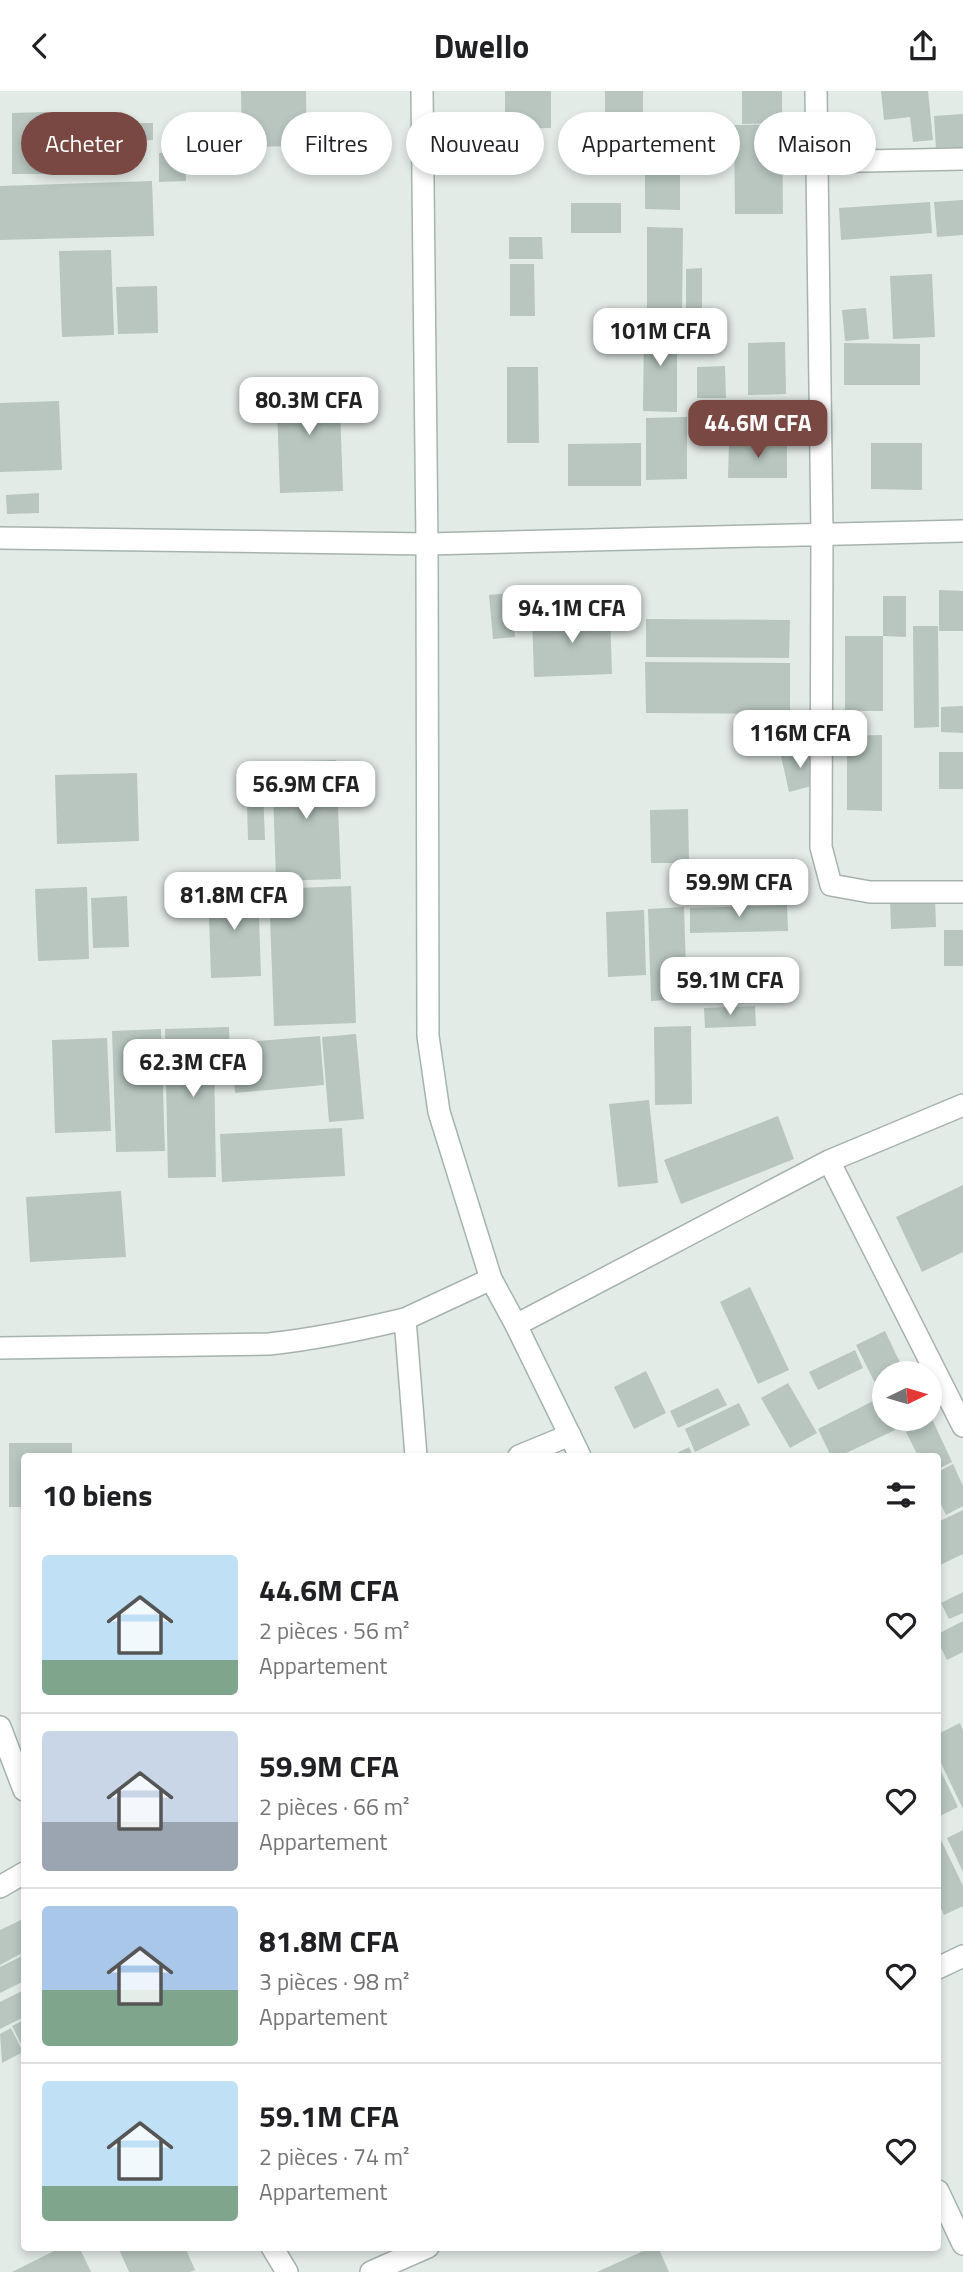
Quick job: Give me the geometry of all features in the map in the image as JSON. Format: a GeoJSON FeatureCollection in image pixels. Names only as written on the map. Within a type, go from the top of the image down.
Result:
{"type":"FeatureCollection","features":[{"type":"Feature","properties":{"kind":"street"},"geometry":{"type":"LineString","coordinates":[[422,91],[427,544],[428,1037],[439,1112],[491,1279],[579,1453]]}},
{"type":"Feature","properties":{"kind":"street"},"geometry":{"type":"LineString","coordinates":[[816,91],[816,112]]}},
{"type":"Feature","properties":{"kind":"street"},"geometry":{"type":"LineString","coordinates":[[876,161],[963,159]]}},
{"type":"Feature","properties":{"kind":"street"},"geometry":{"type":"LineString","coordinates":[[816,175],[822,534],[821,847],[831,885],[870,892],[963,892]]}},
{"type":"Feature","properties":{"kind":"street"},"geometry":{"type":"LineString","coordinates":[[0,538],[427,544],[963,531]]}},
{"type":"Feature","properties":{"kind":"street"},"geometry":{"type":"LineString","coordinates":[[516,1325],[829,1161],[963,1105]]}},
{"type":"Feature","properties":{"kind":"street"},"geometry":{"type":"LineString","coordinates":[[829,1161],[963,1426]]}},
{"type":"Feature","properties":{"kind":"street"},"geometry":{"type":"LineString","coordinates":[[0,1348],[269,1344],[305,1340],[350,1333],[405,1319],[491,1279]]}},
{"type":"Feature","properties":{"kind":"street"},"geometry":{"type":"LineString","coordinates":[[405,1319],[415,1453]]}},
{"type":"Feature","properties":{"kind":"street"},"geometry":{"type":"LineString","coordinates":[[526,1453],[570,1435]]}},
{"type":"Feature","properties":{"kind":"street"},"geometry":{"type":"LineString","coordinates":[[0,1727],[21,1782]]}},
{"type":"Feature","properties":{"kind":"street"},"geometry":{"type":"LineString","coordinates":[[0,1887],[21,1875]]}},
{"type":"Feature","properties":{"kind":"street"},"geometry":{"type":"LineString","coordinates":[[941,1967],[963,1957]]}},
{"type":"Feature","properties":{"kind":"street"},"geometry":{"type":"LineString","coordinates":[[941,2197],[963,2244]]}},
{"type":"Feature","properties":{"kind":"street"},"geometry":{"type":"LineString","coordinates":[[274,2251],[286,2272]]}},
{"type":"Feature","properties":{"kind":"street"},"geometry":{"type":"LineString","coordinates":[[371,2272],[419,2251]]}},
{"type":"Feature","properties":{"kind":"building"},"geometry":{"type":"Polygon","coordinates":[[[241,91],[306,91],[306,112],[281,112],[281,146],[267,147],[267,112],[241,112],[241,91]]]}},
{"type":"Feature","properties":{"kind":"building"},"geometry":{"type":"Polygon","coordinates":[[[505,91],[551,91],[551,128],[544,128],[544,112],[505,112],[505,91]]]}},
{"type":"Feature","properties":{"kind":"building"},"geometry":{"type":"Polygon","coordinates":[[[605,91],[643,91],[643,112],[605,112],[605,91]]]}},
{"type":"Feature","properties":{"kind":"building"},"geometry":{"type":"Polygon","coordinates":[[[742,91],[782,91],[782,112],[754,112],[754,124],[742,124],[742,91]]]}},
{"type":"Feature","properties":{"kind":"building"},"geometry":{"type":"Polygon","coordinates":[[[881,91],[928,91],[933,140],[913,142],[910,117],[884,120],[881,91]]]}},
{"type":"Feature","properties":{"kind":"building"},"geometry":{"type":"Polygon","coordinates":[[[12,113],[21,113],[21,174],[12,174],[12,113]]]}},
{"type":"Feature","properties":{"kind":"building"},"geometry":{"type":"Polygon","coordinates":[[[963,114],[963,148],[936,150],[934,116],[963,114]]]}},
{"type":"Feature","properties":{"kind":"building"},"geometry":{"type":"Polygon","coordinates":[[[147,123],[153,123],[153,140],[147,140],[147,123]]]}},
{"type":"Feature","properties":{"kind":"building"},"geometry":{"type":"Polygon","coordinates":[[[740,125],[754,125],[754,175],[783,175],[783,214],[735,214],[735,175],[740,175],[740,125]]]}},
{"type":"Feature","properties":{"kind":"building"},"geometry":{"type":"Polygon","coordinates":[[[159,153],[161,175],[186,175],[186,181],[159,182],[159,153]]]}},
{"type":"Feature","properties":{"kind":"building"},"geometry":{"type":"Polygon","coordinates":[[[645,175],[680,175],[680,210],[645,209],[645,175]]]}},
{"type":"Feature","properties":{"kind":"building"},"geometry":{"type":"Polygon","coordinates":[[[152,181],[154,236],[0,240],[0,186],[152,181]]]}},
{"type":"Feature","properties":{"kind":"building"},"geometry":{"type":"Polygon","coordinates":[[[963,200],[963,235],[937,237],[934,202],[963,200]]]}},
{"type":"Feature","properties":{"kind":"building"},"geometry":{"type":"Polygon","coordinates":[[[930,202],[932,233],[841,240],[839,208],[930,202]]]}},
{"type":"Feature","properties":{"kind":"building"},"geometry":{"type":"Polygon","coordinates":[[[571,203],[621,203],[621,233],[571,233],[571,203]]]}},
{"type":"Feature","properties":{"kind":"building"},"geometry":{"type":"Polygon","coordinates":[[[647,227],[683,228],[682,318],[647,317],[647,227]]]}},
{"type":"Feature","properties":{"kind":"building"},"geometry":{"type":"Polygon","coordinates":[[[509,237],[542,237],[543,259],[509,259],[509,237]]]}},
{"type":"Feature","properties":{"kind":"building"},"geometry":{"type":"Polygon","coordinates":[[[111,250],[114,335],[62,337],[59,251],[111,250]]]}},
{"type":"Feature","properties":{"kind":"building"},"geometry":{"type":"Polygon","coordinates":[[[510,264],[534,264],[535,316],[510,316],[510,264]]]}},
{"type":"Feature","properties":{"kind":"building"},"geometry":{"type":"Polygon","coordinates":[[[702,268],[702,320],[686,320],[686,269],[702,268]]]}},
{"type":"Feature","properties":{"kind":"building"},"geometry":{"type":"Polygon","coordinates":[[[932,274],[935,337],[893,339],[890,276],[932,274]]]}},
{"type":"Feature","properties":{"kind":"building"},"geometry":{"type":"Polygon","coordinates":[[[157,286],[158,333],[118,334],[116,287],[157,286]]]}},
{"type":"Feature","properties":{"kind":"building"},"geometry":{"type":"Polygon","coordinates":[[[866,308],[869,339],[845,341],[842,310],[866,308]]]}},
{"type":"Feature","properties":{"kind":"building"},"geometry":{"type":"Polygon","coordinates":[[[644,325],[677,325],[677,412],[643,411],[644,325]]]}},
{"type":"Feature","properties":{"kind":"building"},"geometry":{"type":"Polygon","coordinates":[[[785,342],[786,394],[748,395],[748,343],[785,342]]]}},
{"type":"Feature","properties":{"kind":"building"},"geometry":{"type":"Polygon","coordinates":[[[844,343],[920,344],[920,385],[844,385],[844,343]]]}},
{"type":"Feature","properties":{"kind":"building"},"geometry":{"type":"Polygon","coordinates":[[[725,366],[726,398],[697,398],[697,367],[725,366]]]}},
{"type":"Feature","properties":{"kind":"building"},"geometry":{"type":"Polygon","coordinates":[[[507,367],[538,367],[539,443],[507,443],[507,367]]]}},
{"type":"Feature","properties":{"kind":"building"},"geometry":{"type":"Polygon","coordinates":[[[339,381],[343,491],[280,493],[276,382],[339,381]]]}},
{"type":"Feature","properties":{"kind":"building"},"geometry":{"type":"Polygon","coordinates":[[[59,401],[62,470],[0,472],[0,403],[59,401]]]}},
{"type":"Feature","properties":{"kind":"building"},"geometry":{"type":"Polygon","coordinates":[[[687,417],[687,479],[646,480],[646,418],[687,417]]]}},
{"type":"Feature","properties":{"kind":"building"},"geometry":{"type":"Polygon","coordinates":[[[729,441],[787,441],[787,478],[728,478],[729,441]]]}},
{"type":"Feature","properties":{"kind":"building"},"geometry":{"type":"Polygon","coordinates":[[[641,443],[641,486],[568,486],[568,444],[641,443]]]}},
{"type":"Feature","properties":{"kind":"building"},"geometry":{"type":"Polygon","coordinates":[[[871,443],[922,443],[922,490],[871,489],[871,443]]]}},
{"type":"Feature","properties":{"kind":"building"},"geometry":{"type":"Polygon","coordinates":[[[39,493],[39,513],[7,514],[6,495],[39,493]]]}},
{"type":"Feature","properties":{"kind":"building"},"geometry":{"type":"Polygon","coordinates":[[[939,590],[963,591],[963,631],[939,631],[939,590]]]}},
{"type":"Feature","properties":{"kind":"building"},"geometry":{"type":"Polygon","coordinates":[[[511,593],[515,637],[493,639],[489,595],[511,593]]]}},
{"type":"Feature","properties":{"kind":"building"},"geometry":{"type":"Polygon","coordinates":[[[883,596],[906,596],[906,637],[883,636],[883,596]]]}},
{"type":"Feature","properties":{"kind":"building"},"geometry":{"type":"Polygon","coordinates":[[[610,613],[612,674],[534,677],[532,615],[610,613]]]}},
{"type":"Feature","properties":{"kind":"building"},"geometry":{"type":"Polygon","coordinates":[[[646,619],[790,620],[789,658],[646,657],[646,619]]]}},
{"type":"Feature","properties":{"kind":"building"},"geometry":{"type":"Polygon","coordinates":[[[913,626],[938,626],[939,727],[914,728],[913,626]]]}},
{"type":"Feature","properties":{"kind":"building"},"geometry":{"type":"Polygon","coordinates":[[[845,636],[883,636],[883,711],[845,711],[845,636]]]}},
{"type":"Feature","properties":{"kind":"building"},"geometry":{"type":"Polygon","coordinates":[[[645,662],[790,663],[790,714],[646,713],[645,662]]]}},
{"type":"Feature","properties":{"kind":"building"},"geometry":{"type":"Polygon","coordinates":[[[963,706],[963,733],[941,732],[941,707],[963,706]]]}},
{"type":"Feature","properties":{"kind":"building"},"geometry":{"type":"Polygon","coordinates":[[[882,735],[882,811],[847,810],[847,736],[882,735]]]}},
{"type":"Feature","properties":{"kind":"building"},"geometry":{"type":"Polygon","coordinates":[[[810,748],[819,784],[789,792],[781,756],[810,748]]]}},
{"type":"Feature","properties":{"kind":"building"},"geometry":{"type":"Polygon","coordinates":[[[939,752],[963,752],[963,789],[939,789],[939,752]]]}},
{"type":"Feature","properties":{"kind":"building"},"geometry":{"type":"Polygon","coordinates":[[[336,760],[341,879],[276,881],[272,762],[336,760]]]}},
{"type":"Feature","properties":{"kind":"building"},"geometry":{"type":"Polygon","coordinates":[[[262,764],[265,840],[248,840],[246,765],[262,764]]]}},
{"type":"Feature","properties":{"kind":"building"},"geometry":{"type":"Polygon","coordinates":[[[137,773],[139,841],[57,844],[55,775],[137,773]]]}},
{"type":"Feature","properties":{"kind":"building"},"geometry":{"type":"Polygon","coordinates":[[[688,809],[689,863],[651,863],[650,810],[688,809]]]}},
{"type":"Feature","properties":{"kind":"building"},"geometry":{"type":"Polygon","coordinates":[[[258,886],[261,976],[211,978],[208,888],[258,886]]]}},
{"type":"Feature","properties":{"kind":"building"},"geometry":{"type":"Polygon","coordinates":[[[351,886],[356,1023],[274,1026],[269,889],[351,886]]]}},
{"type":"Feature","properties":{"kind":"building"},"geometry":{"type":"Polygon","coordinates":[[[87,887],[89,959],[38,961],[35,889],[87,887]]]}},
{"type":"Feature","properties":{"kind":"building"},"geometry":{"type":"Polygon","coordinates":[[[127,896],[129,947],[93,948],[91,898],[127,896]]]}},
{"type":"Feature","properties":{"kind":"building"},"geometry":{"type":"Polygon","coordinates":[[[935,897],[936,927],[891,929],[890,899],[935,897]]]}},
{"type":"Feature","properties":{"kind":"building"},"geometry":{"type":"Polygon","coordinates":[[[787,905],[788,931],[690,933],[690,908],[787,905]]]}},
{"type":"Feature","properties":{"kind":"building"},"geometry":{"type":"Polygon","coordinates":[[[684,907],[687,999],[651,1001],[648,909],[684,907]]]}},
{"type":"Feature","properties":{"kind":"building"},"geometry":{"type":"Polygon","coordinates":[[[644,910],[646,975],[608,977],[606,912],[644,910]]]}},
{"type":"Feature","properties":{"kind":"building"},"geometry":{"type":"Polygon","coordinates":[[[944,930],[963,930],[963,966],[944,966],[944,930]]]}},
{"type":"Feature","properties":{"kind":"building"},"geometry":{"type":"Polygon","coordinates":[[[755,1006],[756,1026],[705,1028],[704,1008],[755,1006]]]}},
{"type":"Feature","properties":{"kind":"building"},"geometry":{"type":"Polygon","coordinates":[[[691,1026],[692,1104],[655,1105],[654,1027],[691,1026]]]}},
{"type":"Feature","properties":{"kind":"building"},"geometry":{"type":"Polygon","coordinates":[[[229,1027],[230,1057],[214,1057],[216,1177],[168,1178],[165,1029],[229,1027]]]}},
{"type":"Feature","properties":{"kind":"building"},"geometry":{"type":"Polygon","coordinates":[[[161,1029],[165,1151],[116,1152],[112,1031],[161,1029]]]}},
{"type":"Feature","properties":{"kind":"building"},"geometry":{"type":"Polygon","coordinates":[[[356,1034],[364,1119],[329,1122],[322,1037],[356,1034]]]}},
{"type":"Feature","properties":{"kind":"building"},"geometry":{"type":"Polygon","coordinates":[[[320,1036],[324,1085],[235,1093],[231,1043],[320,1036]]]}},
{"type":"Feature","properties":{"kind":"building"},"geometry":{"type":"Polygon","coordinates":[[[107,1038],[111,1131],[55,1133],[52,1040],[107,1038]]]}},
{"type":"Feature","properties":{"kind":"building"},"geometry":{"type":"Polygon","coordinates":[[[649,1100],[658,1183],[618,1187],[609,1104],[649,1100]]]}},
{"type":"Feature","properties":{"kind":"building"},"geometry":{"type":"Polygon","coordinates":[[[778,1116],[794,1159],[681,1204],[664,1160],[778,1116]]]}},
{"type":"Feature","properties":{"kind":"building"},"geometry":{"type":"Polygon","coordinates":[[[342,1128],[345,1176],[222,1182],[220,1134],[342,1128]]]}},
{"type":"Feature","properties":{"kind":"building"},"geometry":{"type":"Polygon","coordinates":[[[963,1185],[963,1252],[922,1272],[896,1217],[963,1185]]]}},
{"type":"Feature","properties":{"kind":"building"},"geometry":{"type":"Polygon","coordinates":[[[121,1191],[126,1257],[30,1262],[26,1197],[121,1191]]]}},
{"type":"Feature","properties":{"kind":"building"},"geometry":{"type":"Polygon","coordinates":[[[750,1287],[789,1370],[758,1384],[720,1302],[750,1287]]]}},
{"type":"Feature","properties":{"kind":"building"},"geometry":{"type":"Polygon","coordinates":[[[885,1331],[899,1361],[872,1361],[872,1377],[856,1345],[885,1331]]]}},
{"type":"Feature","properties":{"kind":"building"},"geometry":{"type":"Polygon","coordinates":[[[855,1350],[863,1368],[818,1390],[809,1372],[855,1350]]]}},
{"type":"Feature","properties":{"kind":"building"},"geometry":{"type":"Polygon","coordinates":[[[646,1371],[666,1413],[634,1429],[614,1387],[646,1371]]]}},
{"type":"Feature","properties":{"kind":"building"},"geometry":{"type":"Polygon","coordinates":[[[788,1383],[817,1433],[790,1448],[761,1398],[788,1383]]]}},
{"type":"Feature","properties":{"kind":"building"},"geometry":{"type":"Polygon","coordinates":[[[718,1388],[727,1405],[678,1428],[670,1411],[718,1388]]]}},
{"type":"Feature","properties":{"kind":"building"},"geometry":{"type":"Polygon","coordinates":[[[872,1402],[872,1431],[893,1431],[846,1453],[830,1453],[818,1429],[872,1402]]]}},
{"type":"Feature","properties":{"kind":"building"},"geometry":{"type":"Polygon","coordinates":[[[739,1403],[750,1425],[695,1452],[685,1429],[739,1403]]]}},
{"type":"Feature","properties":{"kind":"building"},"geometry":{"type":"Polygon","coordinates":[[[938,1431],[952,1462],[941,1468],[941,1453],[916,1453],[906,1432],[938,1431]]]}},
{"type":"Feature","properties":{"kind":"building"},"geometry":{"type":"Polygon","coordinates":[[[9,1443],[72,1443],[72,1453],[21,1453],[21,1507],[9,1507],[9,1443]]]}},
{"type":"Feature","properties":{"kind":"building"},"geometry":{"type":"Polygon","coordinates":[[[689,1447],[692,1453],[677,1453],[689,1447]]]}},
{"type":"Feature","properties":{"kind":"building"},"geometry":{"type":"Polygon","coordinates":[[[953,1464],[963,1486],[963,1506],[946,1515],[941,1504],[941,1470],[953,1464]]]}},
{"type":"Feature","properties":{"kind":"building"},"geometry":{"type":"Polygon","coordinates":[[[963,1510],[963,1554],[941,1565],[941,1521],[963,1510]]]}},
{"type":"Feature","properties":{"kind":"building"},"geometry":{"type":"Polygon","coordinates":[[[963,1592],[963,1613],[949,1619],[941,1603],[963,1592]]]}},
{"type":"Feature","properties":{"kind":"building"},"geometry":{"type":"Polygon","coordinates":[[[963,1621],[963,1652],[947,1660],[941,1648],[941,1632],[963,1621]]]}},
{"type":"Feature","properties":{"kind":"building"},"geometry":{"type":"Polygon","coordinates":[[[960,1723],[963,1730],[963,1809],[941,1763],[941,1732],[960,1723]]]}},
{"type":"Feature","properties":{"kind":"building"},"geometry":{"type":"Polygon","coordinates":[[[941,1771],[958,1807],[941,1816],[941,1771]]]}},
{"type":"Feature","properties":{"kind":"building"},"geometry":{"type":"Polygon","coordinates":[[[963,1830],[963,1872],[947,1838],[963,1830]]]}},
{"type":"Feature","properties":{"kind":"building"},"geometry":{"type":"Polygon","coordinates":[[[941,1840],[963,1886],[963,1906],[944,1915],[941,1908],[941,1840]]]}},
{"type":"Feature","properties":{"kind":"building"},"geometry":{"type":"Polygon","coordinates":[[[21,1920],[21,1954],[0,1965],[0,1930],[21,1920]]]}},
{"type":"Feature","properties":{"kind":"building"},"geometry":{"type":"Polygon","coordinates":[[[21,1956],[21,1982],[0,1993],[0,1967],[21,1956]]]}},
{"type":"Feature","properties":{"kind":"building"},"geometry":{"type":"Polygon","coordinates":[[[21,1992],[21,2018],[0,2029],[0,2002],[21,1992]]]}},
{"type":"Feature","properties":{"kind":"building"},"geometry":{"type":"Polygon","coordinates":[[[21,2022],[21,2044],[12,2026],[21,2022]]]}},
{"type":"Feature","properties":{"kind":"building"},"geometry":{"type":"Polygon","coordinates":[[[11,2028],[21,2048],[21,2053],[2,2063],[0,2034],[11,2028]]]}},
{"type":"Feature","properties":{"kind":"building"},"geometry":{"type":"Polygon","coordinates":[[[54,2251],[81,2251],[91,2272],[12,2272],[54,2251]]]}},
{"type":"Feature","properties":{"kind":"building"},"geometry":{"type":"Polygon","coordinates":[[[120,2251],[187,2251],[195,2270],[190,2272],[129,2272],[120,2251]]]}},
{"type":"Feature","properties":{"kind":"building"},"geometry":{"type":"Polygon","coordinates":[[[643,2251],[660,2251],[669,2272],[597,2272],[643,2251]]]}}]}
